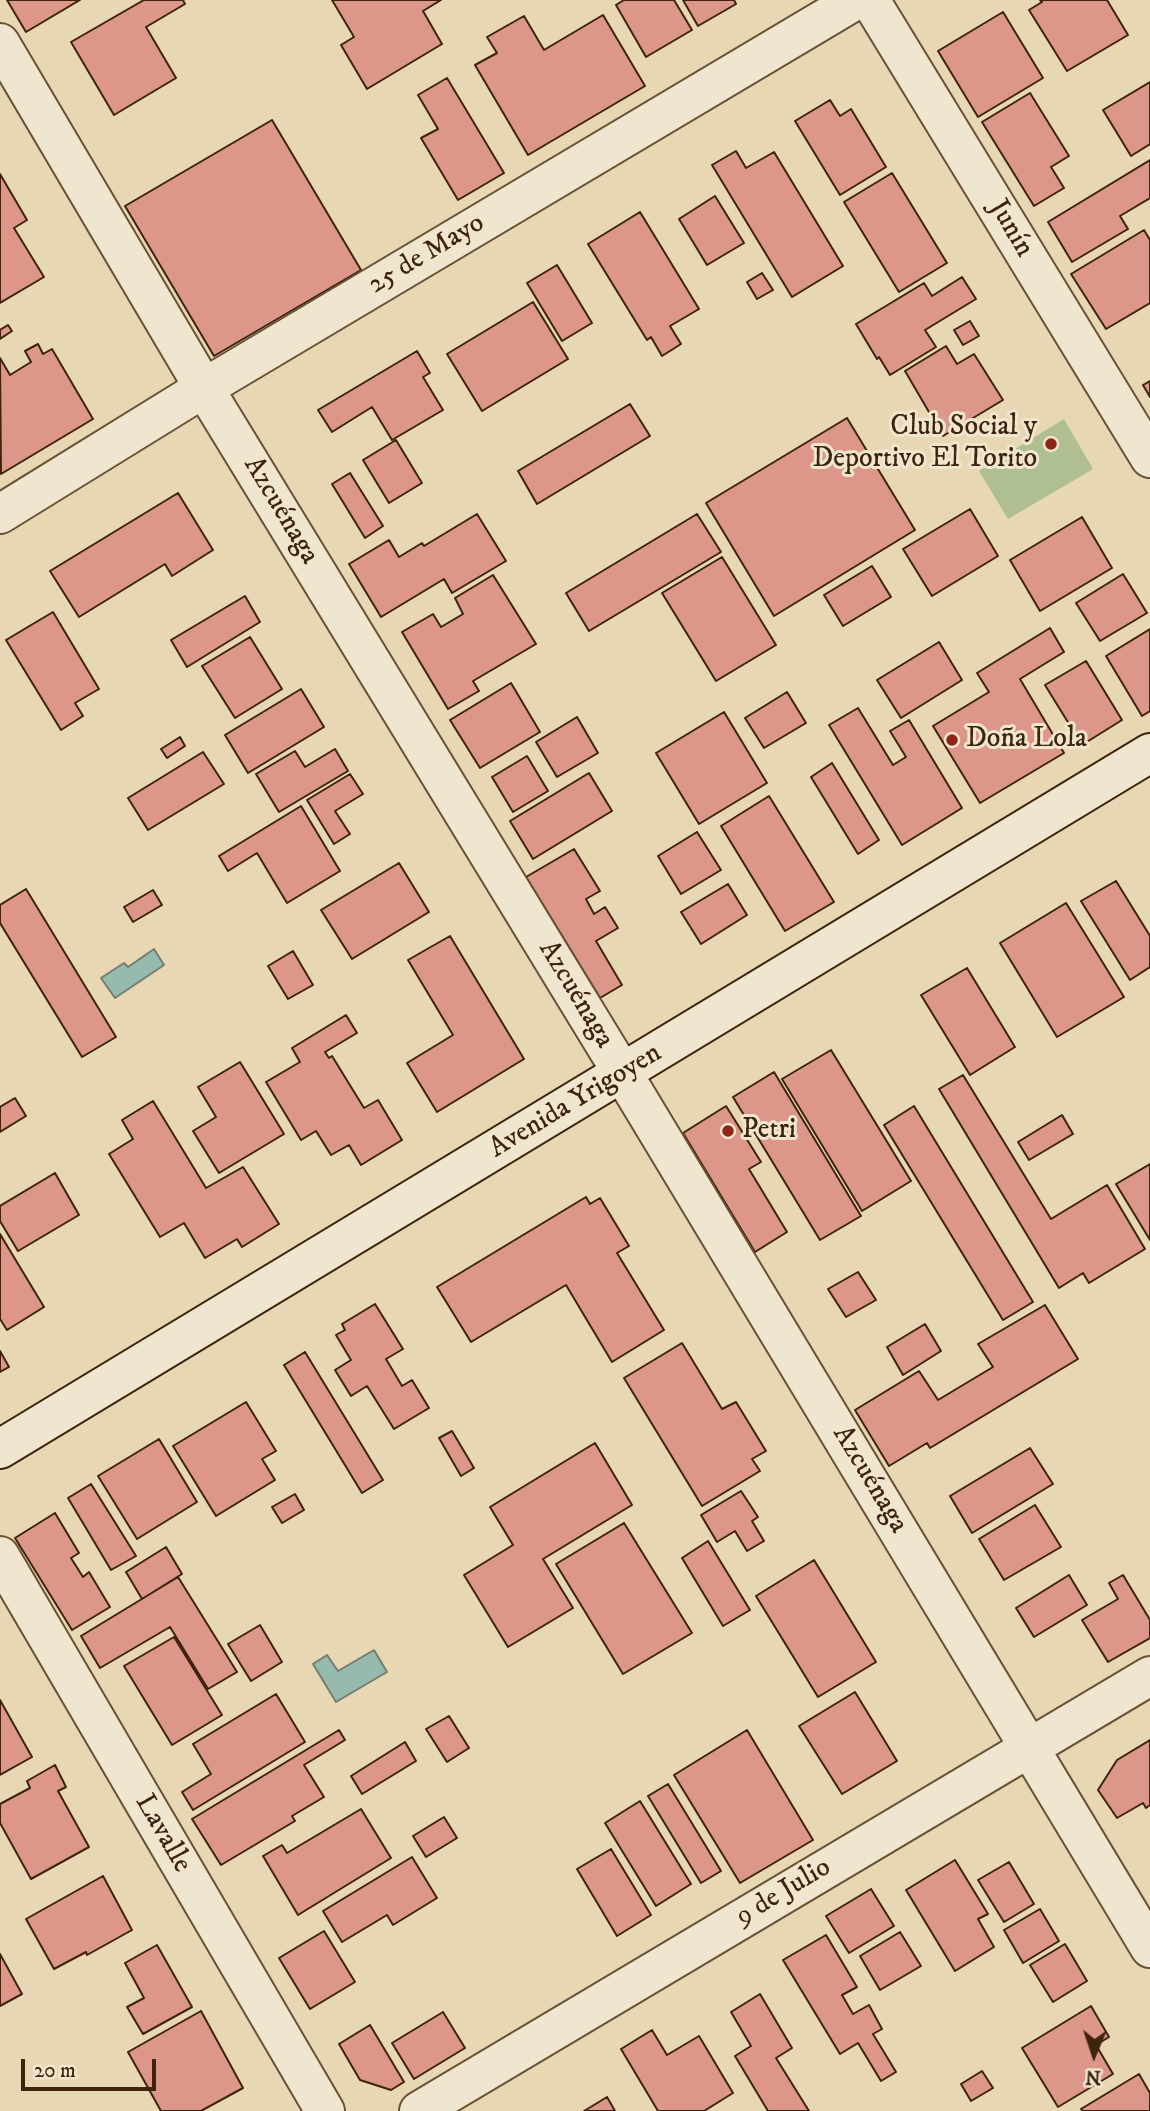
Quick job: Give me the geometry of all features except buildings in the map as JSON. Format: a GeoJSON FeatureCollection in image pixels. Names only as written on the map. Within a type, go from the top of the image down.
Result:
{"type":"FeatureCollection","features":[{"type":"Feature","properties":{"kind":"street","name":"25 de Mayo"},"geometry":{"type":"LineString","coordinates":[[0,514],[204,388],[856,0]]}},
{"type":"Feature","properties":{"kind":"street","name":"Junín"},"geometry":{"type":"LineString","coordinates":[[870,0],[1150,458]]}},
{"type":"Feature","properties":{"kind":"street","name":"Azcuénaga"},"geometry":{"type":"LineString","coordinates":[[0,43],[204,388],[623,1074],[1150,1948]]}},
{"type":"Feature","properties":{"kind":"street","name":"Avenida Yrigoyen"},"geometry":{"type":"LineString","coordinates":[[0,1449],[1150,753]]}},
{"type":"Feature","properties":{"kind":"street","name":"Lavalle"},"geometry":{"type":"LineString","coordinates":[[0,1556],[325,2111]]}},
{"type":"Feature","properties":{"kind":"street","name":"9 de Julio"},"geometry":{"type":"LineString","coordinates":[[419,2111],[1150,1675]]}},
{"type":"Feature","properties":{"kind":"green space","name":"Club Social y Deportivo El Torito"},"geometry":{"type":"Polygon","coordinates":[[[1064,419],[1093,469],[1008,519],[979,471],[1064,419]]]}},
{"type":"Feature","properties":{"kind":"water"},"geometry":{"type":"Polygon","coordinates":[[[154,949],[164,965],[115,998],[101,978],[124,963],[128,967],[154,949]]]}},
{"type":"Feature","properties":{"kind":"water"},"geometry":{"type":"Polygon","coordinates":[[[374,1650],[387,1672],[336,1702],[313,1664],[327,1655],[338,1671],[374,1650]]]}},
{"type":"Feature","properties":{"kind":"place","name":"Club Social y Deportivo El Torito"},"geometry":{"type":"Point","coordinates":[1051,444]}},
{"type":"Feature","properties":{"kind":"place","name":"Doña Lola"},"geometry":{"type":"Point","coordinates":[952,740]}},
{"type":"Feature","properties":{"kind":"place","name":"Petri"},"geometry":{"type":"Point","coordinates":[728,1131]}}]}
